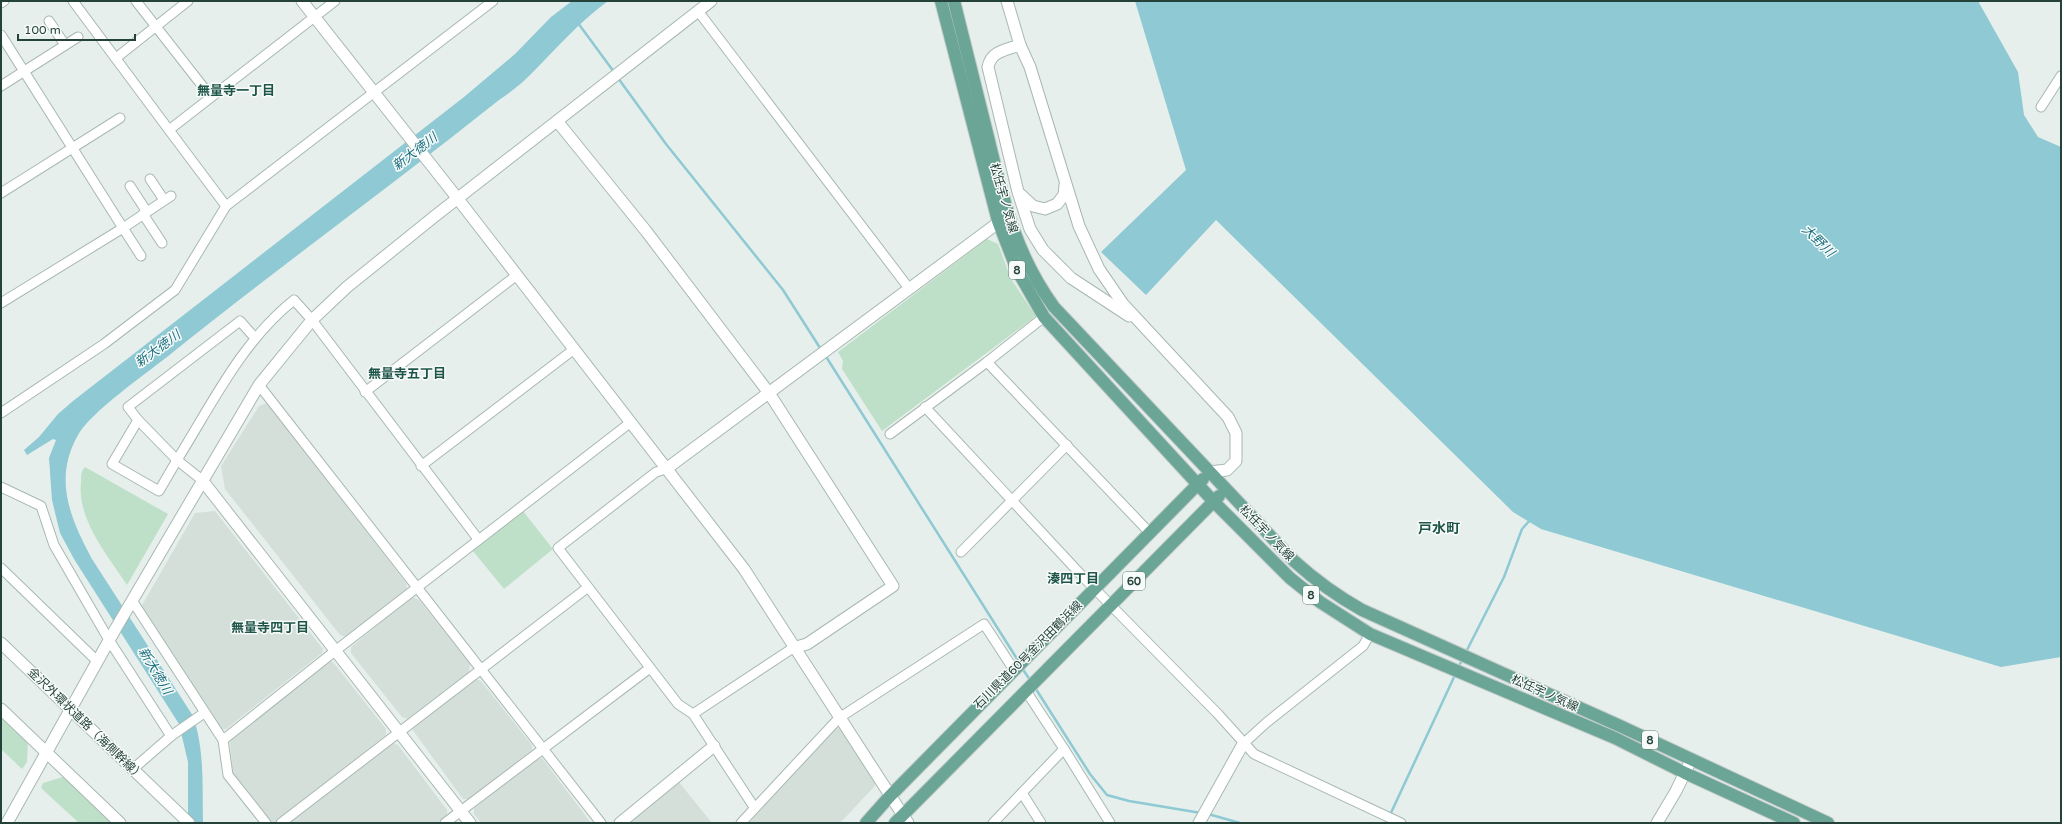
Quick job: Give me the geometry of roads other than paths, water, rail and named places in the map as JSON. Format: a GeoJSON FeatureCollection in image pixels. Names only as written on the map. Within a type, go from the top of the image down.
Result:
{"type":"FeatureCollection","features":[{"type":"Feature","properties":{"kind":"main road","name":"松任宇ノ気線"},"geometry":{"type":"LineString","coordinates":[[941,1],[1017,270],[1044,317],[1197,484],[1290,578],[1320,602],[1370,634],[1452,667],[1615,738],[1685,773],[1794,823]]}},
{"type":"Feature","properties":{"kind":"main road","name":"松任宇ノ気線"},"geometry":{"type":"LineString","coordinates":[[954,1],[1002,218],[1039,286],[1054,307],[1299,566],[1341,598],[1362,610],[1828,823]]}},
{"type":"Feature","properties":{"kind":"main road","name":"石川県道60号金沢田鶴浜線"},"geometry":{"type":"LineString","coordinates":[[866,823],[890,796],[1209,472]]}},
{"type":"Feature","properties":{"kind":"main road","name":"石川県道60号金沢田鶴浜線"},"geometry":{"type":"LineString","coordinates":[[902,820],[1043,672],[1214,502],[1225,489]]}},
{"type":"Feature","properties":{"kind":"street"},"geometry":{"type":"LineString","coordinates":[[73,1],[226,206]]}},
{"type":"Feature","properties":{"kind":"street"},"geometry":{"type":"LineString","coordinates":[[136,1],[211,97]]}},
{"type":"Feature","properties":{"kind":"street"},"geometry":{"type":"LineString","coordinates":[[116,58],[188,1]]}},
{"type":"Feature","properties":{"kind":"street"},"geometry":{"type":"LineString","coordinates":[[302,1],[458,199],[573,350],[631,422],[744,569],[793,648],[890,796],[902,820]]}},
{"type":"Feature","properties":{"kind":"street"},"geometry":{"type":"LineString","coordinates":[[169,130],[335,1]]}},
{"type":"Feature","properties":{"kind":"street"},"geometry":{"type":"LineString","coordinates":[[1,413],[104,344],[175,290],[226,206],[493,1]]}},
{"type":"Feature","properties":{"kind":"street"},"geometry":{"type":"LineString","coordinates":[[7,823],[109,640],[259,385],[312,320],[347,287],[630,63],[711,1]]}},
{"type":"Feature","properties":{"kind":"street"},"geometry":{"type":"LineString","coordinates":[[1007,1],[1020,45],[1030,67],[1079,226],[1099,269],[1123,304],[1142,326],[1228,417],[1236,433],[1236,461],[1227,470],[1209,472]]}},
{"type":"Feature","properties":{"kind":"street"},"geometry":{"type":"LineString","coordinates":[[698,11],[908,288]]}},
{"type":"Feature","properties":{"kind":"street"},"geometry":{"type":"LineString","coordinates":[[49,22],[65,45]]}},
{"type":"Feature","properties":{"kind":"street"},"geometry":{"type":"LineString","coordinates":[[1,36],[140,256]]}},
{"type":"Feature","properties":{"kind":"street"},"geometry":{"type":"LineString","coordinates":[[1,86],[78,37]]}},
{"type":"Feature","properties":{"kind":"street"},"geometry":{"type":"LineString","coordinates":[[1020,45],[996,53],[990,59],[988,67],[1018,192],[1030,229],[1043,250],[1071,278],[1142,326]]}},
{"type":"Feature","properties":{"kind":"street"},"geometry":{"type":"LineString","coordinates":[[2041,107],[2061,76]]}},
{"type":"Feature","properties":{"kind":"street"},"geometry":{"type":"LineString","coordinates":[[1,193],[120,118]]}},
{"type":"Feature","properties":{"kind":"street"},"geometry":{"type":"LineString","coordinates":[[557,121],[646,231],[770,393],[893,586],[807,644],[793,648],[693,714]]}},
{"type":"Feature","properties":{"kind":"street"},"geometry":{"type":"LineString","coordinates":[[1,303],[123,228],[167,198],[150,179]]}},
{"type":"Feature","properties":{"kind":"street"},"geometry":{"type":"LineString","coordinates":[[1018,192],[1032,206],[1045,209],[1057,204],[1064,195],[1065,182]]}},
{"type":"Feature","properties":{"kind":"street"},"geometry":{"type":"LineString","coordinates":[[130,186],[162,243]]}},
{"type":"Feature","properties":{"kind":"street"},"geometry":{"type":"LineString","coordinates":[[754,807],[693,714],[678,704],[587,588],[558,548],[656,472],[666,469],[770,393],[836,341],[1002,218]]}},
{"type":"Feature","properties":{"kind":"street"},"geometry":{"type":"LineString","coordinates":[[365,392],[517,275]]}},
{"type":"Feature","properties":{"kind":"street"},"geometry":{"type":"LineString","coordinates":[[138,420],[112,464],[159,491],[254,338],[277,313],[294,300],[312,320],[421,466],[478,539]]}},
{"type":"Feature","properties":{"kind":"street"},"geometry":{"type":"LineString","coordinates":[[890,434],[988,362],[1044,317]]}},
{"type":"Feature","properties":{"kind":"street"},"geometry":{"type":"LineString","coordinates":[[254,338],[240,321],[128,407],[138,420],[177,460],[202,480],[470,823]]}},
{"type":"Feature","properties":{"kind":"street"},"geometry":{"type":"LineString","coordinates":[[421,466],[573,350]]}},
{"type":"Feature","properties":{"kind":"street"},"geometry":{"type":"LineString","coordinates":[[988,362],[1149,532]]}},
{"type":"Feature","properties":{"kind":"street"},"geometry":{"type":"LineString","coordinates":[[259,385],[480,670],[601,823]]}},
{"type":"Feature","properties":{"kind":"street"},"geometry":{"type":"LineString","coordinates":[[925,407],[1095,589],[1218,714],[1243,744],[1254,754],[1398,822]]}},
{"type":"Feature","properties":{"kind":"street"},"geometry":{"type":"LineString","coordinates":[[223,740],[478,539],[631,422]]}},
{"type":"Feature","properties":{"kind":"street"},"geometry":{"type":"LineString","coordinates":[[961,552],[1067,445]]}},
{"type":"Feature","properties":{"kind":"street"},"geometry":{"type":"LineString","coordinates":[[1225,489],[1227,470]]}},
{"type":"Feature","properties":{"kind":"street"},"geometry":{"type":"LineString","coordinates":[[1,487],[41,506],[54,545],[109,640],[174,734]]}},
{"type":"Feature","properties":{"kind":"street"},"geometry":{"type":"LineString","coordinates":[[1,568],[97,661]]}},
{"type":"Feature","properties":{"kind":"street"},"geometry":{"type":"LineString","coordinates":[[281,823],[587,588]]}},
{"type":"Feature","properties":{"kind":"street"},"geometry":{"type":"LineString","coordinates":[[131,604],[171,659],[203,714],[223,740],[228,775],[266,823]]}},
{"type":"Feature","properties":{"kind":"street"},"geometry":{"type":"LineString","coordinates":[[740,823],[839,718],[984,624],[1014,670]]}},
{"type":"Feature","properties":{"kind":"street"},"geometry":{"type":"LineString","coordinates":[[1200,823],[1243,744],[1266,723],[1362,646],[1370,634]]}},
{"type":"Feature","properties":{"kind":"street","name":"金沢外環状道路（海側幹線）"},"geometry":{"type":"LineString","coordinates":[[1,643],[189,823]]}},
{"type":"Feature","properties":{"kind":"street"},"geometry":{"type":"LineString","coordinates":[[445,823],[650,668]]}},
{"type":"Feature","properties":{"kind":"street"},"geometry":{"type":"LineString","coordinates":[[1026,691],[1110,823]]}},
{"type":"Feature","properties":{"kind":"street"},"geometry":{"type":"LineString","coordinates":[[1,709],[120,823]]}},
{"type":"Feature","properties":{"kind":"street"},"geometry":{"type":"LineString","coordinates":[[134,769],[174,734],[203,714]]}},
{"type":"Feature","properties":{"kind":"street"},"geometry":{"type":"LineString","coordinates":[[620,823],[714,746]]}},
{"type":"Feature","properties":{"kind":"street"},"geometry":{"type":"LineString","coordinates":[[993,823],[1064,749]]}},
{"type":"Feature","properties":{"kind":"street"},"geometry":{"type":"LineString","coordinates":[[1657,823],[1685,773],[1690,760]]}},
{"type":"Feature","properties":{"kind":"street"},"geometry":{"type":"LineString","coordinates":[[1022,793],[1041,823]]}},
{"type":"Feature","properties":{"kind":"water","name":"新大徳川"},"geometry":{"type":"Polygon","coordinates":[[[572,1],[608,1],[576,28],[518,86],[119,394],[94,416],[78,435],[71,451],[67,467],[66,483],[67,498],[77,529],[92,559],[193,716],[197,729],[202,769],[203,823],[188,823],[188,762],[179,724],[74,559],[60,533],[52,500],[49,458],[56,440],[53,439],[27,455],[24,450],[39,437],[58,414],[73,401],[464,97],[515,54],[551,17],[572,1]]]}},
{"type":"Feature","properties":{"kind":"water","name":"大野川"},"geometry":{"type":"Polygon","coordinates":[[[1135,1],[1978,1],[2018,72],[2024,115],[2038,137],[2061,147],[2061,657],[2001,667],[1541,529],[1513,512],[1216,220],[1146,295],[1101,252],[1186,170],[1135,1]]]}},
{"type":"Feature","properties":{"kind":"waterway"},"geometry":{"type":"LineString","coordinates":[[578,23],[614,72]]}},
{"type":"Feature","properties":{"kind":"waterway"},"geometry":{"type":"LineString","coordinates":[[618,78],[666,144],[783,290],[822,351]]}},
{"type":"Feature","properties":{"kind":"waterway"},"geometry":{"type":"LineString","coordinates":[[825,355],[1019,662]]}},
{"type":"Feature","properties":{"kind":"waterway"},"geometry":{"type":"LineString","coordinates":[[1466,652],[1504,577],[1522,529],[1531,519]]}},
{"type":"Feature","properties":{"kind":"waterway"},"geometry":{"type":"LineString","coordinates":[[1458,668],[1463,658]]}},
{"type":"Feature","properties":{"kind":"waterway"},"geometry":{"type":"LineString","coordinates":[[1022,668],[1030,680]]}},
{"type":"Feature","properties":{"kind":"waterway"},"geometry":{"type":"LineString","coordinates":[[1390,815],[1455,675]]}},
{"type":"Feature","properties":{"kind":"waterway"},"geometry":{"type":"LineString","coordinates":[[1034,686],[1090,774],[1107,795],[1129,801],[1201,813]]}},
{"type":"Feature","properties":{"kind":"waterway"},"geometry":{"type":"LineString","coordinates":[[1208,814],[1240,823]]}},
{"type":"Feature","properties":{"kind":"district","name":"無量寺一丁目"},"geometry":{"type":"Point","coordinates":[236,91]}},
{"type":"Feature","properties":{"kind":"district","name":"無量寺五丁目"},"geometry":{"type":"Point","coordinates":[407,374]}},
{"type":"Feature","properties":{"kind":"district","name":"戸水町"},"geometry":{"type":"Point","coordinates":[1439,528]}},
{"type":"Feature","properties":{"kind":"district","name":"湊四丁目"},"geometry":{"type":"Point","coordinates":[1073,579]}},
{"type":"Feature","properties":{"kind":"district","name":"無量寺四丁目"},"geometry":{"type":"Point","coordinates":[270,628]}}]}
